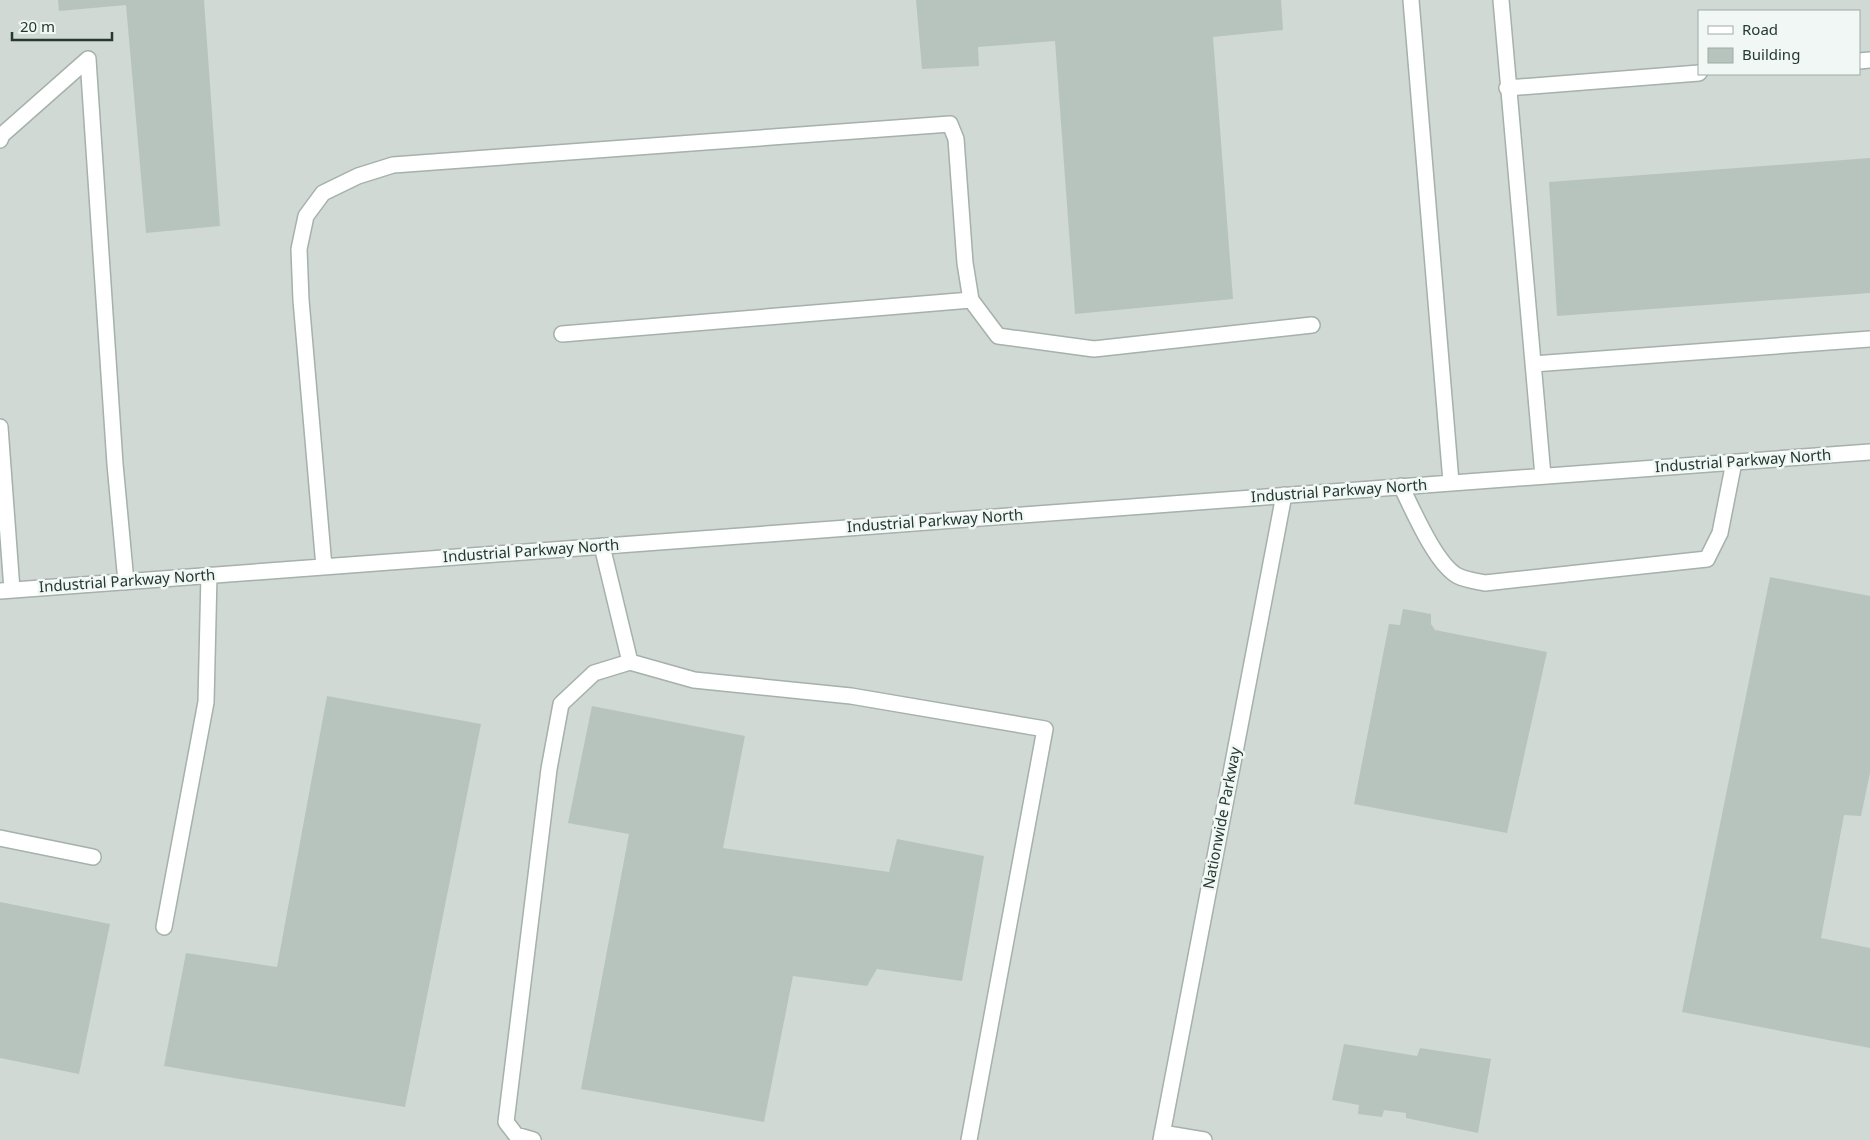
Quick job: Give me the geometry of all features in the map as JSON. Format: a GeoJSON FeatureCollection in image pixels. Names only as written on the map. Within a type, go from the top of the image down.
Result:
{"type":"FeatureCollection","features":[{"type":"Feature","properties":{"kind":"street"},"geometry":{"type":"LineString","coordinates":[[1411,0],[1451,482]]}},
{"type":"Feature","properties":{"kind":"street"},"geometry":{"type":"LineString","coordinates":[[1501,0],[1507,88],[1543,476]]}},
{"type":"Feature","properties":{"kind":"street"},"geometry":{"type":"LineString","coordinates":[[0,140],[2,134],[88,59],[114,454],[126,582]]}},
{"type":"Feature","properties":{"kind":"street"},"geometry":{"type":"LineString","coordinates":[[1507,88],[1698,73]]}},
{"type":"Feature","properties":{"kind":"street"},"geometry":{"type":"LineString","coordinates":[[324,567],[301,300],[299,249],[306,216],[323,193],[358,176],[393,165],[950,124],[956,138],[965,264],[971,300],[998,336],[1094,349],[1312,325]]}},
{"type":"Feature","properties":{"kind":"street"},"geometry":{"type":"LineString","coordinates":[[562,334],[971,300]]}},
{"type":"Feature","properties":{"kind":"street"},"geometry":{"type":"LineString","coordinates":[[1533,364],[1870,339]]}},
{"type":"Feature","properties":{"kind":"street"},"geometry":{"type":"LineString","coordinates":[[0,427],[6,590]]}},
{"type":"Feature","properties":{"kind":"street","name":"Industrial Parkway North"},"geometry":{"type":"LineString","coordinates":[[6,590],[1870,452]]}},
{"type":"Feature","properties":{"kind":"street"},"geometry":{"type":"LineString","coordinates":[[1401,486],[1424,533],[1440,558],[1457,575],[1485,583],[1707,559],[1720,533],[1734,462]]}},
{"type":"Feature","properties":{"kind":"street","name":"Nationwide Parkway"},"geometry":{"type":"LineString","coordinates":[[1161,1137],[1284,495]]}},
{"type":"Feature","properties":{"kind":"street"},"geometry":{"type":"LineString","coordinates":[[602,546],[630,662]]}},
{"type":"Feature","properties":{"kind":"street"},"geometry":{"type":"LineString","coordinates":[[164,927],[206,702],[209,576]]}},
{"type":"Feature","properties":{"kind":"street"},"geometry":{"type":"LineString","coordinates":[[532,1140],[516,1135],[506,1122],[549,769],[561,704],[594,674],[630,662],[694,680],[850,696],[1045,729],[969,1140]]}},
{"type":"Feature","properties":{"kind":"street"},"geometry":{"type":"LineString","coordinates":[[0,838],[93,857]]}},
{"type":"Feature","properties":{"kind":"street"},"geometry":{"type":"LineString","coordinates":[[1161,1137],[1204,1140]]}},
{"type":"Feature","properties":{"kind":"shaded area"},"geometry":{"type":"Polygon","coordinates":[[[0,0],[1870,0],[1870,1140],[0,1140],[0,0]]]}},
{"type":"Feature","properties":{"kind":"building"},"geometry":{"type":"Polygon","coordinates":[[[58,0],[204,0],[220,226],[146,233],[126,5],[59,11],[58,0]]]}},
{"type":"Feature","properties":{"kind":"building"},"geometry":{"type":"Polygon","coordinates":[[[916,0],[1281,0],[1283,30],[1213,37],[1233,299],[1075,314],[1055,41],[978,47],[979,66],[922,69],[916,0]]]}},
{"type":"Feature","properties":{"kind":"building"},"geometry":{"type":"Polygon","coordinates":[[[1870,158],[1870,293],[1557,316],[1549,182],[1870,158]]]}},
{"type":"Feature","properties":{"kind":"building"},"geometry":{"type":"Polygon","coordinates":[[[1770,577],[1870,596],[1870,773],[1861,816],[1844,815],[1821,938],[1870,948],[1870,1048],[1682,1012],[1770,577]]]}},
{"type":"Feature","properties":{"kind":"building"},"geometry":{"type":"Polygon","coordinates":[[[1403,609],[1431,614],[1431,624],[1435,630],[1547,652],[1507,833],[1354,804],[1389,624],[1400,625],[1403,609]]]}},
{"type":"Feature","properties":{"kind":"building"},"geometry":{"type":"Polygon","coordinates":[[[327,696],[481,724],[405,1107],[164,1066],[186,953],[277,967],[327,696]]]}},
{"type":"Feature","properties":{"kind":"building"},"geometry":{"type":"Polygon","coordinates":[[[592,706],[745,736],[723,848],[889,872],[897,839],[984,856],[962,981],[877,969],[867,986],[793,976],[764,1122],[581,1089],[629,834],[568,823],[592,706]]]}},
{"type":"Feature","properties":{"kind":"building"},"geometry":{"type":"Polygon","coordinates":[[[0,902],[110,924],[79,1074],[0,1058],[0,902]]]}},
{"type":"Feature","properties":{"kind":"building"},"geometry":{"type":"Polygon","coordinates":[[[1344,1044],[1417,1056],[1420,1048],[1491,1059],[1478,1133],[1406,1118],[1406,1113],[1384,1110],[1382,1117],[1358,1114],[1359,1105],[1332,1100],[1344,1044]]]}}]}
